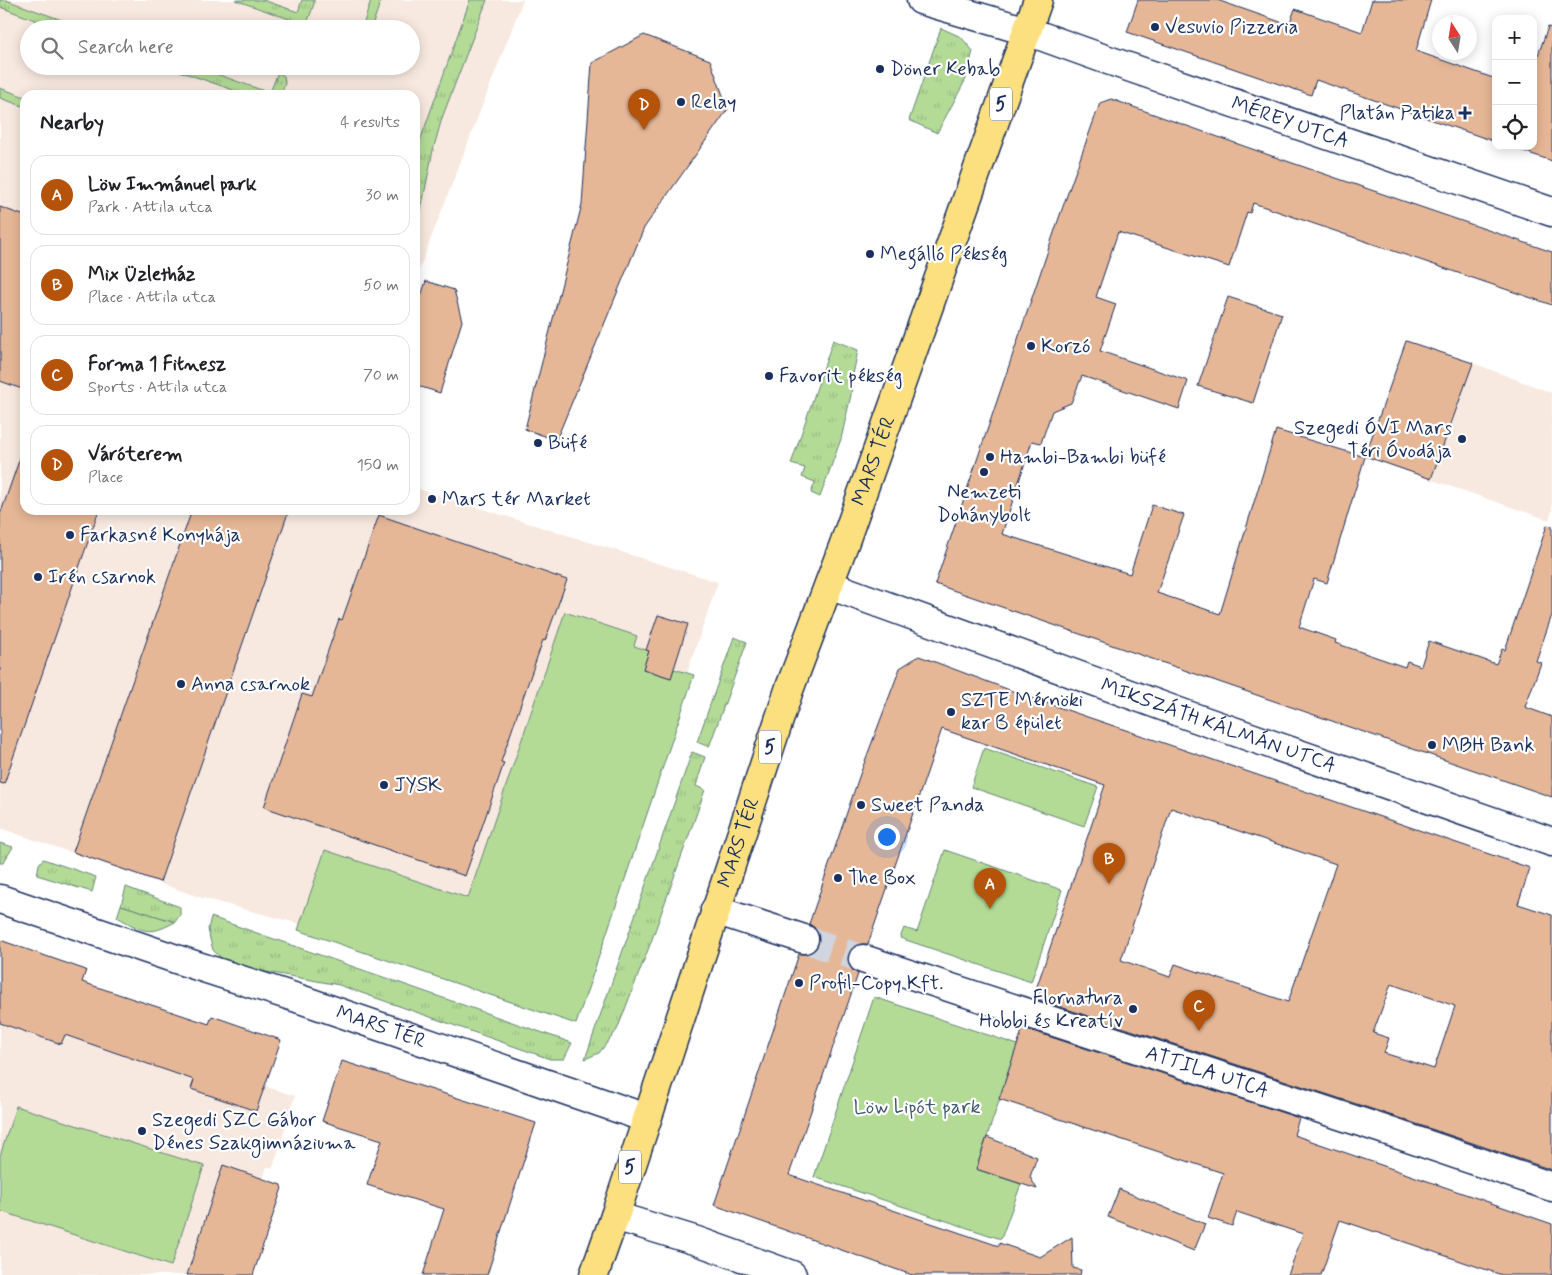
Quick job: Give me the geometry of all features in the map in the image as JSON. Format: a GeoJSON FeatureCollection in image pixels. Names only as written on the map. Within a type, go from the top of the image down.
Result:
{"type":"FeatureCollection","features":[{"type":"Feature","properties":{"kind":"main road","name":"5"},"geometry":{"type":"LineString","coordinates":[[1027,31],[1038,0]]}},
{"type":"Feature","properties":{"kind":"main road","name":"MARS TÉR"},"geometry":{"type":"LineString","coordinates":[[646,1118],[789,690],[829,585],[1027,31]]}},
{"type":"Feature","properties":{"kind":"main road","name":"5"},"geometry":{"type":"LineString","coordinates":[[594,1275],[646,1118]]}},
{"type":"Feature","properties":{"kind":"street"},"geometry":{"type":"LineString","coordinates":[[921,0],[1027,31]]}},
{"type":"Feature","properties":{"kind":"street","name":"MÉREY UTCA"},"geometry":{"type":"LineString","coordinates":[[1027,31],[1552,212]]}},
{"type":"Feature","properties":{"kind":"street","name":"MIKSZÁTH KÁLMÁN UTCA"},"geometry":{"type":"LineString","coordinates":[[829,585],[1186,714],[1552,842]]}},
{"type":"Feature","properties":{"kind":"street","name":"MARS TÉR"},"geometry":{"type":"LineString","coordinates":[[0,899],[169,957],[297,998],[646,1118]]}},
{"type":"Feature","properties":{"kind":"street"},"geometry":{"type":"LineString","coordinates":[[715,910],[804,939]]}},
{"type":"Feature","properties":{"kind":"street","name":"ATTILA UTCA"},"geometry":{"type":"LineString","coordinates":[[863,959],[1372,1125],[1552,1186]]}},
{"type":"Feature","properties":{"kind":"street"},"geometry":{"type":"LineString","coordinates":[[615,1216],[697,1241],[792,1275]]}},
{"type":"Feature","properties":{"kind":"shaded area","name":"Mars tér Market"},"geometry":{"type":"Polygon","coordinates":[[[0,0],[523,0],[420,267],[420,90],[20,90],[20,515],[420,515],[420,490],[718,582],[571,1013],[300,924],[202,898],[0,828],[0,0]]]}},
{"type":"Feature","properties":{"kind":"shaded area","name":"Szegedi ÓVI Mars Téri Óvodája"},"geometry":{"type":"Polygon","coordinates":[[[1406,341],[1473,363],[1552,393],[1552,511],[1549,520],[1365,457],[1406,341]]]}},
{"type":"Feature","properties":{"kind":"shaded area","name":"Szegedi SZC Gábor Dénes Szakgimnáziuma"},"geometry":{"type":"Polygon","coordinates":[[[0,939],[12,944],[9,954],[23,948],[86,970],[83,982],[208,1024],[212,1016],[281,1040],[265,1086],[295,1096],[273,1168],[267,1167],[263,1179],[223,1166],[187,1275],[0,1275],[0,939]]]}},
{"type":"Feature","properties":{"kind":"green space"},"geometry":{"type":"Polygon","coordinates":[[[0,0],[6,0],[62,20],[35,20],[0,7],[0,0]]]}},
{"type":"Feature","properties":{"kind":"green space"},"geometry":{"type":"Polygon","coordinates":[[[235,0],[263,0],[298,12],[302,0],[314,0],[308,20],[292,20],[235,0]]]}},
{"type":"Feature","properties":{"kind":"green space"},"geometry":{"type":"Polygon","coordinates":[[[371,0],[381,0],[374,20],[365,20],[371,0]]]}},
{"type":"Feature","properties":{"kind":"green space"},"geometry":{"type":"Polygon","coordinates":[[[470,0],[487,0],[442,118],[433,150],[420,215],[420,141],[470,0]]]}},
{"type":"Feature","properties":{"kind":"green space"},"geometry":{"type":"Polygon","coordinates":[[[941,28],[961,37],[973,51],[966,79],[937,133],[909,120],[941,28]]]}},
{"type":"Feature","properties":{"kind":"green space"},"geometry":{"type":"Polygon","coordinates":[[[190,75],[219,75],[262,90],[233,90],[190,75]]]}},
{"type":"Feature","properties":{"kind":"green space"},"geometry":{"type":"Polygon","coordinates":[[[277,75],[284,76],[285,83],[283,90],[271,90],[277,75]]]}},
{"type":"Feature","properties":{"kind":"green space"},"geometry":{"type":"Polygon","coordinates":[[[0,88],[20,95],[20,105],[0,98],[0,88]]]}},
{"type":"Feature","properties":{"kind":"green space"},"geometry":{"type":"Polygon","coordinates":[[[833,340],[858,350],[851,395],[841,439],[820,497],[811,493],[815,482],[802,477],[805,468],[791,464],[833,340]]]}},
{"type":"Feature","properties":{"kind":"green space"},"geometry":{"type":"Polygon","coordinates":[[[565,612],[637,636],[634,646],[649,651],[643,669],[671,678],[674,669],[694,675],[576,1024],[298,930],[325,850],[468,898],[565,612]]]}},
{"type":"Feature","properties":{"kind":"green space"},"geometry":{"type":"Polygon","coordinates":[[[734,637],[747,642],[709,747],[697,742],[734,637]]]}},
{"type":"Feature","properties":{"kind":"green space"},"geometry":{"type":"Polygon","coordinates":[[[984,748],[1098,787],[1084,826],[971,787],[984,748]]]}},
{"type":"Feature","properties":{"kind":"green space"},"geometry":{"type":"Polygon","coordinates":[[[692,752],[705,757],[696,786],[705,790],[651,942],[617,1030],[599,1053],[585,1059],[692,752]]]}},
{"type":"Feature","properties":{"kind":"green space"},"geometry":{"type":"Polygon","coordinates":[[[0,843],[13,847],[3,863],[0,863],[0,843]]]}},
{"type":"Feature","properties":{"kind":"green space"},"geometry":{"type":"Polygon","coordinates":[[[945,850],[1062,890],[1031,982],[900,938],[904,928],[917,932],[945,850]]]}},
{"type":"Feature","properties":{"kind":"green space"},"geometry":{"type":"Polygon","coordinates":[[[43,859],[96,877],[92,892],[37,875],[39,864],[43,859]]]}},
{"type":"Feature","properties":{"kind":"green space"},"geometry":{"type":"Polygon","coordinates":[[[126,887],[180,907],[180,915],[175,922],[121,905],[126,887]]]}},
{"type":"Feature","properties":{"kind":"green space"},"geometry":{"type":"Polygon","coordinates":[[[121,905],[175,922],[158,930],[140,929],[117,917],[121,905]]]}},
{"type":"Feature","properties":{"kind":"green space"},"geometry":{"type":"Polygon","coordinates":[[[211,917],[572,1043],[564,1059],[550,1059],[339,985],[256,970],[221,958],[213,950],[210,939],[208,929],[211,917]]]}},
{"type":"Feature","properties":{"kind":"green space","name":"Löw Lipót park"},"geometry":{"type":"Polygon","coordinates":[[[874,997],[1018,1045],[976,1169],[1021,1184],[1001,1239],[814,1177],[874,997]]]}},
{"type":"Feature","properties":{"kind":"green space"},"geometry":{"type":"Polygon","coordinates":[[[16,1106],[204,1166],[171,1266],[0,1211],[0,1156],[16,1106]]]}},
{"type":"Feature","properties":{"kind":"building"},"geometry":{"type":"Polygon","coordinates":[[[1138,0],[1217,0],[1289,25],[1295,9],[1362,32],[1372,0],[1431,0],[1416,51],[1432,57],[1432,60],[1442,60],[1492,78],[1492,141],[1316,80],[1311,95],[1127,32],[1138,0]]]}},
{"type":"Feature","properties":{"kind":"building"},"geometry":{"type":"Polygon","coordinates":[[[1548,27],[1552,28],[1552,161],[1520,150],[1537,150],[1537,58],[1548,27]]]}},
{"type":"Feature","properties":{"kind":"building"},"geometry":{"type":"Polygon","coordinates":[[[644,35],[710,60],[728,109],[644,228],[555,443],[550,438],[525,429],[582,204],[592,63],[644,35]]]}},
{"type":"Feature","properties":{"kind":"building"},"geometry":{"type":"Polygon","coordinates":[[[1111,99],[1552,252],[1552,305],[1253,203],[1250,213],[1247,212],[1229,267],[1118,232],[1096,297],[1116,304],[1100,351],[1188,381],[1179,409],[1082,376],[1071,403],[1052,411],[1041,443],[1032,441],[1002,534],[1130,574],[1152,505],[1184,515],[1157,593],[1220,614],[1276,430],[1365,457],[1327,583],[1314,579],[1299,627],[1336,640],[1335,643],[1405,667],[1407,661],[1421,666],[1429,641],[1496,664],[1502,649],[1505,650],[1547,525],[1552,526],[1552,615],[1536,661],[1541,663],[1525,707],[1552,717],[1552,797],[935,584],[1061,212],[1100,103],[1111,99]]]}},
{"type":"Feature","properties":{"kind":"building"},"geometry":{"type":"Polygon","coordinates":[[[0,207],[20,214],[20,388],[0,381],[0,207]]]}},
{"type":"Feature","properties":{"kind":"building"},"geometry":{"type":"Polygon","coordinates":[[[426,281],[454,290],[462,321],[440,393],[420,387],[420,299],[426,281]]]}},
{"type":"Feature","properties":{"kind":"building"},"geometry":{"type":"Polygon","coordinates":[[[1228,297],[1282,314],[1253,403],[1198,386],[1228,297]]]}},
{"type":"Feature","properties":{"kind":"building"},"geometry":{"type":"Polygon","coordinates":[[[1406,341],[1473,363],[1431,479],[1365,456],[1406,341]]]}},
{"type":"Feature","properties":{"kind":"building","name":"Irén csarnok"},"geometry":{"type":"Polygon","coordinates":[[[20,458],[20,515],[97,515],[4,784],[0,783],[0,515],[20,458]]]}},
{"type":"Feature","properties":{"kind":"building","name":"Anna csarnok"},"geometry":{"type":"Polygon","coordinates":[[[190,515],[287,515],[160,882],[73,852],[190,515]]]}},
{"type":"Feature","properties":{"kind":"building"},"geometry":{"type":"Polygon","coordinates":[[[379,515],[567,580],[545,641],[543,640],[518,712],[501,762],[504,763],[465,876],[264,807],[302,694],[312,697],[339,619],[342,620],[379,515]]]}},
{"type":"Feature","properties":{"kind":"building"},"geometry":{"type":"Polygon","coordinates":[[[658,615],[688,624],[671,678],[643,669],[649,651],[646,650],[658,615]]]}},
{"type":"Feature","properties":{"kind":"building"},"geometry":{"type":"Polygon","coordinates":[[[919,656],[1023,695],[1530,868],[1518,904],[1552,915],[1552,1170],[1033,998],[1105,785],[942,729],[868,944],[859,944],[853,947],[848,954],[848,963],[851,969],[858,974],[789,1175],[999,1246],[999,1243],[1040,1257],[1072,1237],[1073,1268],[1081,1270],[1080,1275],[912,1275],[714,1205],[799,954],[808,954],[815,950],[819,944],[819,935],[815,928],[809,924],[859,777],[900,668],[919,656]],[[1171,808],[1121,960],[1170,977],[1175,964],[1288,1002],[1336,864],[1171,808]],[[1391,984],[1373,1033],[1389,1038],[1384,1053],[1434,1069],[1455,1006],[1391,984]]]}},
{"type":"Feature","properties":{"kind":"building"},"geometry":{"type":"Polygon","coordinates":[[[0,940],[86,970],[82,982],[209,1024],[212,1016],[281,1040],[256,1111],[191,1089],[194,1080],[65,1035],[61,1044],[0,1023],[0,940]]]}},
{"type":"Feature","properties":{"kind":"building"},"geometry":{"type":"Polygon","coordinates":[[[1023,1028],[1299,1118],[1294,1135],[1552,1224],[1552,1275],[1502,1275],[1340,1220],[1321,1275],[1288,1275],[1303,1234],[1237,1212],[1232,1226],[1208,1218],[1223,1173],[999,1099],[1023,1028]]]}},
{"type":"Feature","properties":{"kind":"building"},"geometry":{"type":"Polygon","coordinates":[[[342,1061],[536,1123],[487,1275],[423,1275],[444,1209],[367,1185],[382,1140],[322,1121],[342,1061]]]}},
{"type":"Feature","properties":{"kind":"building"},"geometry":{"type":"Polygon","coordinates":[[[987,1137],[1037,1157],[1030,1177],[1037,1189],[976,1169],[987,1137]]]}},
{"type":"Feature","properties":{"kind":"building"},"geometry":{"type":"Polygon","coordinates":[[[223,1165],[281,1185],[282,1188],[253,1275],[187,1275],[223,1165]]]}},
{"type":"Feature","properties":{"kind":"building"},"geometry":{"type":"Polygon","coordinates":[[[1119,1189],[1205,1224],[1194,1251],[1108,1217],[1119,1189]]]}},
{"type":"Feature","properties":{"kind":"tunnel"},"geometry":{"type":"LineString","coordinates":[[804,939],[863,959]]}},
{"type":"Feature","properties":{"kind":"place","name":"Vesuvio Pizzeria"},"geometry":{"type":"Point","coordinates":[1155,27]}},
{"type":"Feature","properties":{"kind":"place","name":"Döner Kebab"},"geometry":{"type":"Point","coordinates":[880,69]}},
{"type":"Feature","properties":{"kind":"place","name":"Relay"},"geometry":{"type":"Point","coordinates":[681,102]}},
{"type":"Feature","properties":{"kind":"place","name":"Platán Patika"},"geometry":{"type":"Point","coordinates":[1465,113]}},
{"type":"Feature","properties":{"kind":"place","name":"Váróterem"},"geometry":{"type":"Point","coordinates":[644,130]}},
{"type":"Feature","properties":{"kind":"place","name":"Megálló Pékség"},"geometry":{"type":"Point","coordinates":[870,254]}},
{"type":"Feature","properties":{"kind":"place","name":"Korzó"},"geometry":{"type":"Point","coordinates":[1031,346]}},
{"type":"Feature","properties":{"kind":"place","name":"Favorit pékség"},"geometry":{"type":"Point","coordinates":[769,376]}},
{"type":"Feature","properties":{"kind":"place","name":"Szegedi ÓVI Mars Téri Óvodája"},"geometry":{"type":"Point","coordinates":[1462,439]}},
{"type":"Feature","properties":{"kind":"place","name":"Büfé"},"geometry":{"type":"Point","coordinates":[538,443]}},
{"type":"Feature","properties":{"kind":"place","name":"Hambi-Bambi büfé"},"geometry":{"type":"Point","coordinates":[990,457]}},
{"type":"Feature","properties":{"kind":"place","name":"Nemzeti Dohánybolt"},"geometry":{"type":"Point","coordinates":[984,472]}},
{"type":"Feature","properties":{"kind":"place","name":"Mars tér Market"},"geometry":{"type":"Point","coordinates":[432,499]}},
{"type":"Feature","properties":{"kind":"place","name":"Farkasné Konyhája"},"geometry":{"type":"Point","coordinates":[70,535]}},
{"type":"Feature","properties":{"kind":"place","name":"Irén csarnok"},"geometry":{"type":"Point","coordinates":[38,577]}},
{"type":"Feature","properties":{"kind":"place","name":"Anna csarnok"},"geometry":{"type":"Point","coordinates":[181,684]}},
{"type":"Feature","properties":{"kind":"place","name":"SZTE Mérnöki kar B épület"},"geometry":{"type":"Point","coordinates":[951,712]}},
{"type":"Feature","properties":{"kind":"place","name":"MBH Bank"},"geometry":{"type":"Point","coordinates":[1432,745]}},
{"type":"Feature","properties":{"kind":"place","name":"JYSK"},"geometry":{"type":"Point","coordinates":[384,785]}},
{"type":"Feature","properties":{"kind":"place","name":"Sweet Panda"},"geometry":{"type":"Point","coordinates":[861,805]}},
{"type":"Feature","properties":{"kind":"place","name":"The Box"},"geometry":{"type":"Point","coordinates":[838,878]}},
{"type":"Feature","properties":{"kind":"place","name":"Mix Üzletház"},"geometry":{"type":"Point","coordinates":[1109,884]}},
{"type":"Feature","properties":{"kind":"place","name":"Löw Immánuel park"},"geometry":{"type":"Point","coordinates":[990,909]}},
{"type":"Feature","properties":{"kind":"place","name":"Profil-Copy Kft."},"geometry":{"type":"Point","coordinates":[799,983]}},
{"type":"Feature","properties":{"kind":"place","name":"Flornatura Hobbi és Kreatív"},"geometry":{"type":"Point","coordinates":[1133,1009]}},
{"type":"Feature","properties":{"kind":"place","name":"Forma 1 Fitnesz"},"geometry":{"type":"Point","coordinates":[1199,1031]}},
{"type":"Feature","properties":{"kind":"place","name":"Szegedi SZC Gábor Dénes Szakgimnáziuma"},"geometry":{"type":"Point","coordinates":[142,1131]}}]}
